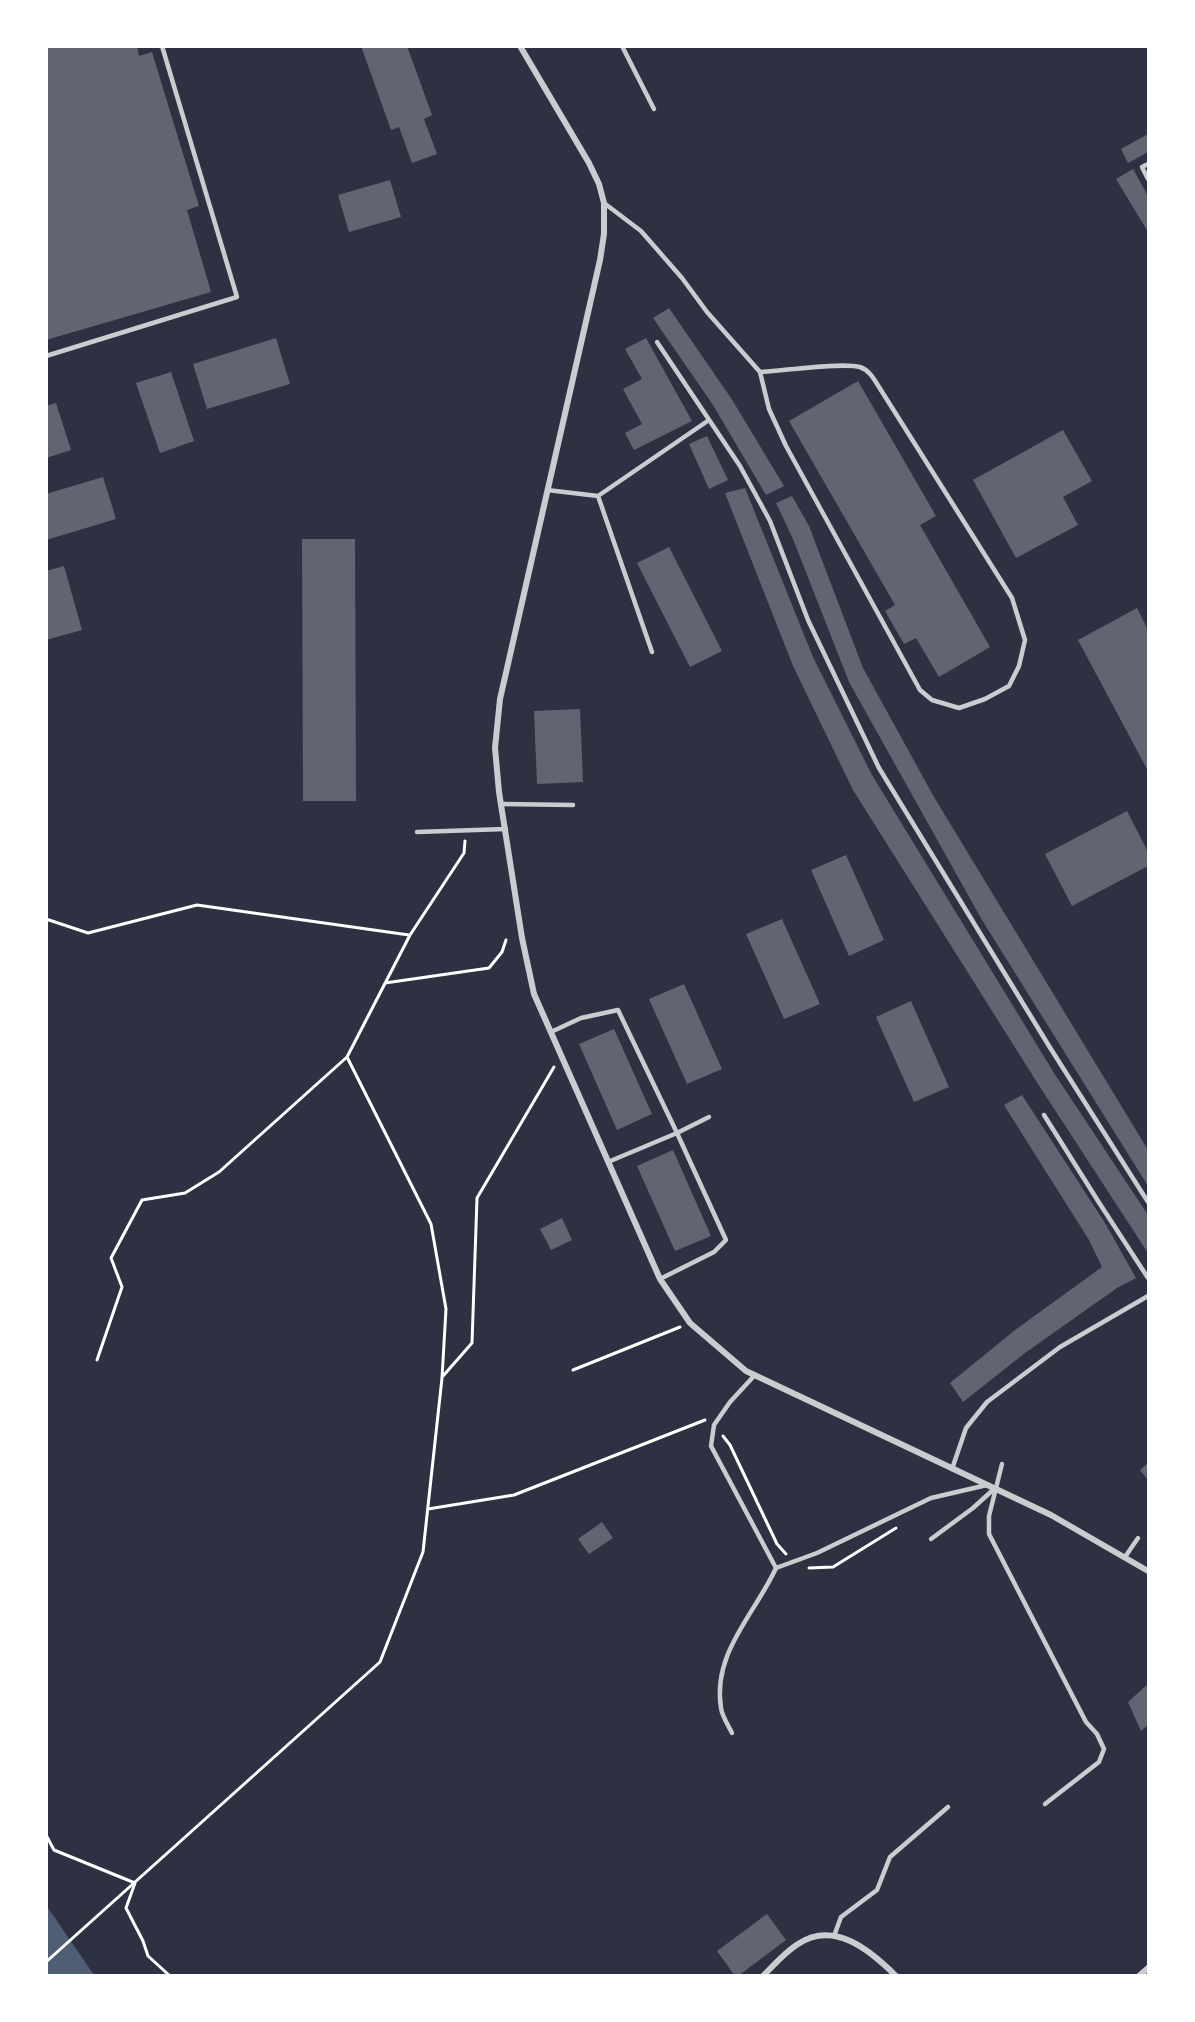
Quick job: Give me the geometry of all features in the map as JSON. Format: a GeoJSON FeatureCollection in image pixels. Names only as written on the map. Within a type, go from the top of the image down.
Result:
{"type":"FeatureCollection","features":[{"type":"Feature","properties":{"kind":"street"},"geometry":{"type":"LineString","coordinates":[[520,46],[589,163],[599,184],[604,203],[604,234],[600,260],[500,699],[495,748],[501,804],[522,938],[534,994],[660,1279],[690,1323],[754,1376],[1051,1515],[1149,1571]]}},
{"type":"Feature","properties":{"kind":"street"},"geometry":{"type":"LineString","coordinates":[[763,1976],[798,1944],[822,1934],[852,1940],[882,1961],[896,1976]]}},
{"type":"Feature","properties":{"kind":"street"},"geometry":{"type":"LineString","coordinates":[[1139,1976],[1149,1968]]}},
{"type":"Feature","properties":{"kind":"lane"},"geometry":{"type":"LineString","coordinates":[[46,356],[237,297],[162,46]]}},
{"type":"Feature","properties":{"kind":"lane"},"geometry":{"type":"LineString","coordinates":[[622,46],[654,109]]}},
{"type":"Feature","properties":{"kind":"lane"},"geometry":{"type":"LineString","coordinates":[[1149,164],[1142,167],[1149,179]]}},
{"type":"Feature","properties":{"kind":"lane"},"geometry":{"type":"LineString","coordinates":[[604,203],[641,231],[682,278],[707,312],[760,372],[769,409],[786,446],[920,690],[932,700],[960,708],[985,699],[1009,686],[1019,666],[1025,640],[1012,598],[867,371],[859,367],[842,366],[760,372]]}},
{"type":"Feature","properties":{"kind":"lane"},"geometry":{"type":"LineString","coordinates":[[657,342],[740,466],[770,521],[808,620],[879,768],[1049,1046],[1149,1202]]}},
{"type":"Feature","properties":{"kind":"lane"},"geometry":{"type":"LineString","coordinates":[[547,490],[598,496],[709,420]]}},
{"type":"Feature","properties":{"kind":"lane"},"geometry":{"type":"LineString","coordinates":[[598,496],[652,652]]}},
{"type":"Feature","properties":{"kind":"lane"},"geometry":{"type":"LineString","coordinates":[[501,804],[573,805]]}},
{"type":"Feature","properties":{"kind":"lane"},"geometry":{"type":"LineString","coordinates":[[417,832],[506,829]]}},
{"type":"Feature","properties":{"kind":"lane"},"geometry":{"type":"LineString","coordinates":[[551,1032],[581,1018],[618,1010],[726,1240],[714,1252],[660,1279]]}},
{"type":"Feature","properties":{"kind":"lane"},"geometry":{"type":"LineString","coordinates":[[1044,1114],[1149,1278]]}},
{"type":"Feature","properties":{"kind":"lane"},"geometry":{"type":"LineString","coordinates":[[608,1162],[677,1133],[708,1117]]}},
{"type":"Feature","properties":{"kind":"lane"},"geometry":{"type":"LineString","coordinates":[[951,1468],[966,1428],[987,1402],[1060,1347],[1149,1296]]}},
{"type":"Feature","properties":{"kind":"lane"},"geometry":{"type":"LineString","coordinates":[[754,1376],[730,1402],[714,1425],[711,1446],[776,1568]]}},
{"type":"Feature","properties":{"kind":"lane"},"geometry":{"type":"LineString","coordinates":[[1002,1464],[994,1489],[989,1516],[989,1534],[1086,1722],[1097,1734],[1104,1749],[1099,1762],[1045,1804]]}},
{"type":"Feature","properties":{"kind":"lane"},"geometry":{"type":"LineString","coordinates":[[732,1733],[721,1710],[720,1682],[724,1658],[754,1605],[768,1586],[776,1568],[817,1554],[931,1498],[987,1485]]}},
{"type":"Feature","properties":{"kind":"lane"},"geometry":{"type":"LineString","coordinates":[[931,1539],[973,1508],[994,1489]]}},
{"type":"Feature","properties":{"kind":"lane"},"geometry":{"type":"LineString","coordinates":[[1125,1557],[1138,1538]]}},
{"type":"Feature","properties":{"kind":"lane"},"geometry":{"type":"LineString","coordinates":[[834,1936],[841,1917],[877,1890],[890,1857],[948,1807]]}},
{"type":"Feature","properties":{"kind":"path"},"geometry":{"type":"LineString","coordinates":[[97,1360],[122,1287],[111,1258],[142,1200],[185,1193],[219,1172],[347,1057],[410,935],[464,853],[467,830]]}},
{"type":"Feature","properties":{"kind":"path"},"geometry":{"type":"LineString","coordinates":[[46,919],[88,933],[197,905],[410,935]]}},
{"type":"Feature","properties":{"kind":"path"},"geometry":{"type":"LineString","coordinates":[[385,983],[489,968],[502,952],[506,940]]}},
{"type":"Feature","properties":{"kind":"path"},"geometry":{"type":"LineString","coordinates":[[442,1378],[472,1343],[477,1198],[561,1055]]}},
{"type":"Feature","properties":{"kind":"path"},"geometry":{"type":"LineString","coordinates":[[46,1962],[380,1662],[423,1552],[442,1378],[446,1309],[431,1224],[347,1057]]}},
{"type":"Feature","properties":{"kind":"path"},"geometry":{"type":"LineString","coordinates":[[573,1370],[690,1323]]}},
{"type":"Feature","properties":{"kind":"path"},"geometry":{"type":"LineString","coordinates":[[428,1509],[514,1495],[705,1421],[712,1412]]}},
{"type":"Feature","properties":{"kind":"path"},"geometry":{"type":"LineString","coordinates":[[705,1421],[714,1425],[730,1445],[777,1545],[796,1564],[812,1568],[833,1567],[897,1528]]}},
{"type":"Feature","properties":{"kind":"path"},"geometry":{"type":"LineString","coordinates":[[46,1835],[54,1850],[135,1883]]}},
{"type":"Feature","properties":{"kind":"path"},"geometry":{"type":"LineString","coordinates":[[135,1883],[126,1908],[148,1956],[170,1976]]}},
{"type":"Feature","properties":{"kind":"water"},"geometry":{"type":"Polygon","coordinates":[[[46,1905],[94,1975],[47,1975],[46,1905]]]}},
{"type":"Feature","properties":{"kind":"building"},"geometry":{"type":"Polygon","coordinates":[[[46,46],[137,46],[139,56],[152,52],[199,206],[187,210],[211,292],[46,340],[46,46]]]}},
{"type":"Feature","properties":{"kind":"building"},"geometry":{"type":"Polygon","coordinates":[[[361,46],[407,46],[432,115],[424,119],[437,154],[412,163],[399,127],[391,130],[361,46]]]}},
{"type":"Feature","properties":{"kind":"building"},"geometry":{"type":"Polygon","coordinates":[[[1148,134],[1148,152],[1128,163],[1121,149],[1148,134]]]}},
{"type":"Feature","properties":{"kind":"building"},"geometry":{"type":"Polygon","coordinates":[[[1133,169],[1148,196],[1148,232],[1116,179],[1133,169]]]}},
{"type":"Feature","properties":{"kind":"building"},"geometry":{"type":"Polygon","coordinates":[[[390,180],[401,217],[349,232],[338,195],[390,180]]]}},
{"type":"Feature","properties":{"kind":"building"},"geometry":{"type":"Polygon","coordinates":[[[669,308],[731,398],[784,486],[766,495],[713,405],[653,318],[669,308]]]}},
{"type":"Feature","properties":{"kind":"building"},"geometry":{"type":"Polygon","coordinates":[[[276,338],[290,384],[207,409],[193,364],[276,338]]]}},
{"type":"Feature","properties":{"kind":"building"},"geometry":{"type":"Polygon","coordinates":[[[646,338],[692,421],[634,450],[625,433],[642,424],[623,389],[642,379],[625,349],[646,338]]]}},
{"type":"Feature","properties":{"kind":"building"},"geometry":{"type":"Polygon","coordinates":[[[171,372],[194,441],[160,453],[136,383],[171,372]]]}},
{"type":"Feature","properties":{"kind":"building"},"geometry":{"type":"Polygon","coordinates":[[[858,381],[936,516],[920,525],[990,647],[939,677],[916,638],[904,644],[885,611],[895,605],[789,421],[858,381]]]}},
{"type":"Feature","properties":{"kind":"building"},"geometry":{"type":"Polygon","coordinates":[[[56,403],[71,450],[46,458],[46,406],[56,403]]]}},
{"type":"Feature","properties":{"kind":"building"},"geometry":{"type":"Polygon","coordinates":[[[1063,430],[1092,481],[1063,497],[1078,525],[1016,558],[973,480],[1063,430]]]}},
{"type":"Feature","properties":{"kind":"building"},"geometry":{"type":"Polygon","coordinates":[[[707,436],[728,480],[709,489],[689,444],[707,436]]]}},
{"type":"Feature","properties":{"kind":"building"},"geometry":{"type":"Polygon","coordinates":[[[103,477],[116,519],[46,540],[46,494],[103,477]]]}},
{"type":"Feature","properties":{"kind":"building"},"geometry":{"type":"Polygon","coordinates":[[[745,488],[813,657],[872,775],[1054,1073],[1148,1215],[1148,1253],[1038,1084],[853,790],[793,666],[725,493],[745,488]]]}},
{"type":"Feature","properties":{"kind":"building"},"geometry":{"type":"Polygon","coordinates":[[[792,496],[809,526],[863,668],[934,797],[1148,1150],[1148,1186],[982,920],[849,682],[793,539],[776,503],[792,496]]]}},
{"type":"Feature","properties":{"kind":"building"},"geometry":{"type":"Polygon","coordinates":[[[302,539],[355,539],[356,801],[303,801],[302,539]]]}},
{"type":"Feature","properties":{"kind":"building"},"geometry":{"type":"Polygon","coordinates":[[[669,547],[722,651],[690,667],[637,563],[669,547]]]}},
{"type":"Feature","properties":{"kind":"building"},"geometry":{"type":"Polygon","coordinates":[[[64,566],[82,630],[46,640],[46,571],[64,566]]]}},
{"type":"Feature","properties":{"kind":"building"},"geometry":{"type":"Polygon","coordinates":[[[1137,608],[1148,630],[1148,771],[1078,640],[1137,608]]]}},
{"type":"Feature","properties":{"kind":"building"},"geometry":{"type":"Polygon","coordinates":[[[580,709],[583,782],[537,784],[534,711],[580,709]]]}},
{"type":"Feature","properties":{"kind":"building"},"geometry":{"type":"Polygon","coordinates":[[[1127,811],[1148,852],[1148,866],[1072,906],[1045,854],[1127,811]]]}},
{"type":"Feature","properties":{"kind":"building"},"geometry":{"type":"Polygon","coordinates":[[[846,855],[884,940],[849,956],[811,870],[846,855]]]}},
{"type":"Feature","properties":{"kind":"building"},"geometry":{"type":"Polygon","coordinates":[[[782,919],[820,1004],[784,1019],[746,934],[782,919]]]}},
{"type":"Feature","properties":{"kind":"building"},"geometry":{"type":"Polygon","coordinates":[[[684,984],[722,1069],[687,1084],[649,999],[684,984]]]}},
{"type":"Feature","properties":{"kind":"building"},"geometry":{"type":"Polygon","coordinates":[[[911,1001],[949,1087],[914,1102],[876,1017],[911,1001]]]}},
{"type":"Feature","properties":{"kind":"building"},"geometry":{"type":"Polygon","coordinates":[[[614,1029],[652,1114],[617,1130],[579,1044],[614,1029]]]}},
{"type":"Feature","properties":{"kind":"building"},"geometry":{"type":"Polygon","coordinates":[[[1022,1095],[1105,1223],[1136,1278],[1117,1288],[1025,1353],[963,1402],[950,1383],[1015,1330],[1102,1267],[1089,1240],[1004,1105],[1022,1095]]]}},
{"type":"Feature","properties":{"kind":"building"},"geometry":{"type":"Polygon","coordinates":[[[673,1150],[711,1236],[675,1251],[637,1166],[673,1150]]]}},
{"type":"Feature","properties":{"kind":"building"},"geometry":{"type":"Polygon","coordinates":[[[562,1218],[572,1240],[551,1250],[540,1229],[562,1218]]]}},
{"type":"Feature","properties":{"kind":"building"},"geometry":{"type":"Polygon","coordinates":[[[1148,1463],[1148,1480],[1140,1470],[1148,1463]]]}},
{"type":"Feature","properties":{"kind":"building"},"geometry":{"type":"Polygon","coordinates":[[[602,1522],[613,1538],[589,1554],[578,1539],[602,1522]]]}},
{"type":"Feature","properties":{"kind":"building"},"geometry":{"type":"Polygon","coordinates":[[[1148,1684],[1148,1725],[1141,1731],[1128,1702],[1148,1684]]]}},
{"type":"Feature","properties":{"kind":"building"},"geometry":{"type":"Polygon","coordinates":[[[767,1914],[786,1940],[735,1976],[717,1951],[767,1914]]]}}]}
